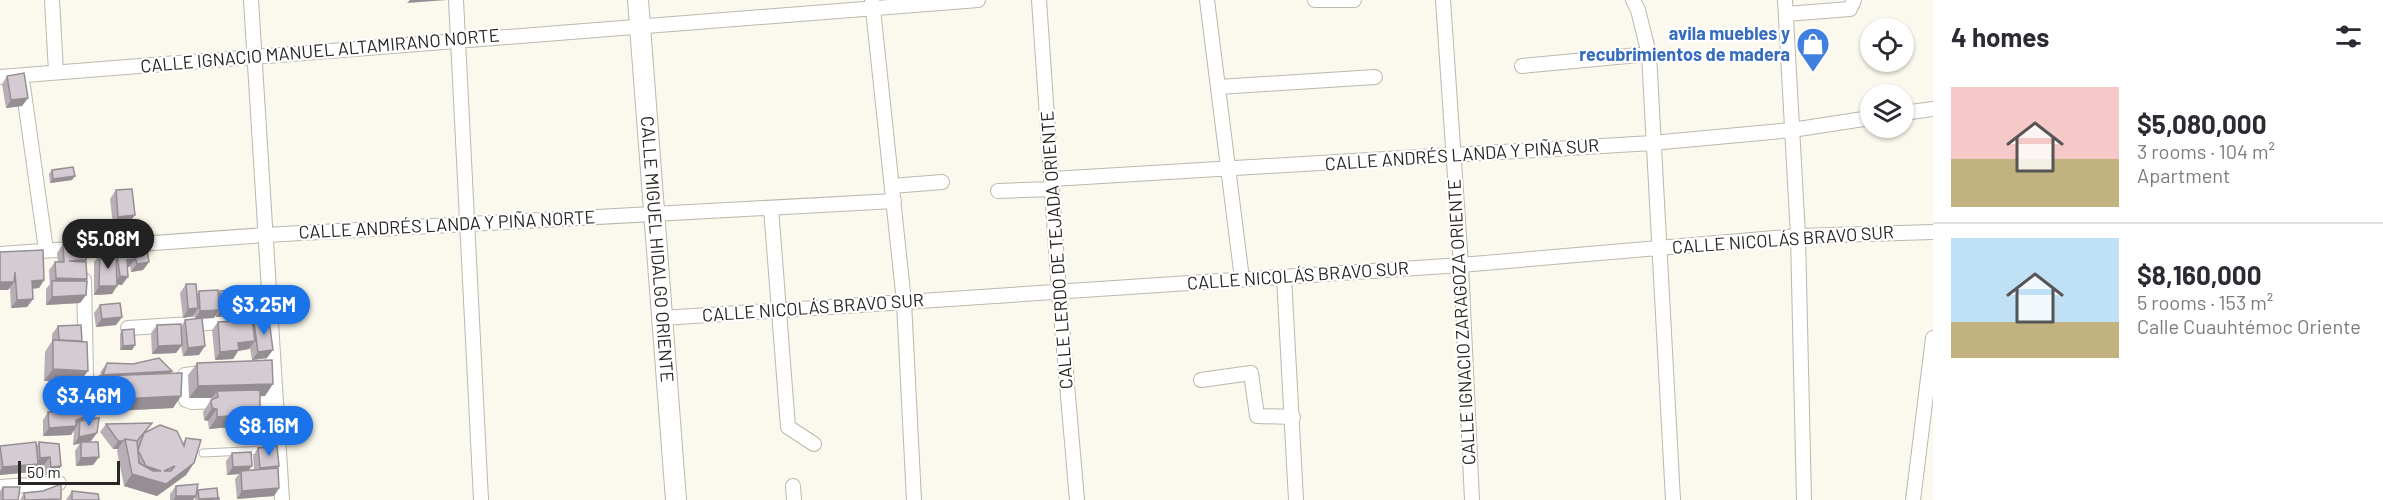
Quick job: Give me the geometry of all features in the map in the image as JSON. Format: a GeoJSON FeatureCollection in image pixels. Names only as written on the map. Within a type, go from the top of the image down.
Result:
{"type":"FeatureCollection","features":[{"type":"Feature","properties":{"kind":"street"},"geometry":{"type":"LineString","coordinates":[[52,0],[56,72]]}},
{"type":"Feature","properties":{"kind":"street"},"geometry":{"type":"LineString","coordinates":[[250,0],[271,319],[267,368],[275,399],[282,500]]}},
{"type":"Feature","properties":{"kind":"street"},"geometry":{"type":"LineString","coordinates":[[456,0],[481,500]]}},
{"type":"Feature","properties":{"kind":"street","name":"CALLE MIGUEL HIDALGO ORIENTE"},"geometry":{"type":"LineString","coordinates":[[638,0],[676,500]]}},
{"type":"Feature","properties":{"kind":"street","name":"CALLE IGNACIO MANUEL ALTAMIRANO NORTE"},"geometry":{"type":"LineString","coordinates":[[0,77],[640,26],[872,3],[978,0]]}},
{"type":"Feature","properties":{"kind":"street","name":"CALLE LERDO DE TEJADA ORIENTE"},"geometry":{"type":"LineString","coordinates":[[1039,0],[1059,292],[1077,500]]}},
{"type":"Feature","properties":{"kind":"street"},"geometry":{"type":"LineString","coordinates":[[1207,0],[1242,279]]}},
{"type":"Feature","properties":{"kind":"street"},"geometry":{"type":"LineString","coordinates":[[1315,0],[1354,0]]}},
{"type":"Feature","properties":{"kind":"street","name":"CALLE IGNACIO ZARAGOZA ORIENTE"},"geometry":{"type":"LineString","coordinates":[[1443,0],[1461,265],[1472,500]]}},
{"type":"Feature","properties":{"kind":"street"},"geometry":{"type":"LineString","coordinates":[[1633,0],[1638,10],[1648,54],[1673,500]]}},
{"type":"Feature","properties":{"kind":"street"},"geometry":{"type":"LineString","coordinates":[[1804,500],[1798,236],[1786,7],[1850,9],[1854,0]]}},
{"type":"Feature","properties":{"kind":"street"},"geometry":{"type":"LineString","coordinates":[[872,3],[904,302],[914,500]]}},
{"type":"Feature","properties":{"kind":"street"},"geometry":{"type":"LineString","coordinates":[[1522,66],[1648,54]]}},
{"type":"Feature","properties":{"kind":"street"},"geometry":{"type":"LineString","coordinates":[[21,75],[46,250]]}},
{"type":"Feature","properties":{"kind":"street"},"geometry":{"type":"LineString","coordinates":[[1219,87],[1375,76]]}},
{"type":"Feature","properties":{"kind":"street"},"geometry":{"type":"LineString","coordinates":[[1914,112],[1933,109]]}},
{"type":"Feature","properties":{"kind":"street","name":"CALLE ANDRÉS LANDA Y PIÑA SUR"},"geometry":{"type":"LineString","coordinates":[[998,190],[1229,169],[1653,142],[1791,130],[1860,120]]}},
{"type":"Feature","properties":{"kind":"street"},"geometry":{"type":"LineString","coordinates":[[892,186],[942,182]]}},
{"type":"Feature","properties":{"kind":"street","name":"CALLE ANDRÉS LANDA Y PIÑA NORTE"},"geometry":{"type":"LineString","coordinates":[[0,254],[46,250],[84,259],[265,235],[894,201]]}},
{"type":"Feature","properties":{"kind":"street"},"geometry":{"type":"LineString","coordinates":[[771,208],[788,427],[814,444]]}},
{"type":"Feature","properties":{"kind":"street","name":"CALLE NICOLÁS BRAVO SUR"},"geometry":{"type":"LineString","coordinates":[[663,318],[1461,265],[1798,236],[1933,232]]}},
{"type":"Feature","properties":{"kind":"street"},"geometry":{"type":"LineString","coordinates":[[84,259],[87,421]]}},
{"type":"Feature","properties":{"kind":"street"},"geometry":{"type":"LineString","coordinates":[[1284,277],[1296,500]]}},
{"type":"Feature","properties":{"kind":"street"},"geometry":{"type":"LineString","coordinates":[[128,328],[271,319]]}},
{"type":"Feature","properties":{"kind":"street"},"geometry":{"type":"LineString","coordinates":[[1914,500],[1933,338]]}},
{"type":"Feature","properties":{"kind":"street"},"geometry":{"type":"LineString","coordinates":[[226,371],[185,375],[183,393],[186,400],[192,402],[275,399]]}},
{"type":"Feature","properties":{"kind":"street"},"geometry":{"type":"LineString","coordinates":[[1201,380],[1251,373],[1257,416],[1293,417]]}},
{"type":"Feature","properties":{"kind":"street"},"geometry":{"type":"LineString","coordinates":[[0,487],[59,483]]}},
{"type":"Feature","properties":{"kind":"lane"},"geometry":{"type":"LineString","coordinates":[[203,453],[278,450]]}},
{"type":"Feature","properties":{"kind":"building"},"geometry":{"type":"Polygon","coordinates":[[[24,73],[28,98],[11,100],[7,76],[24,73]]]}},
{"type":"Feature","properties":{"kind":"building"},"geometry":{"type":"Polygon","coordinates":[[[73,167],[75,176],[53,179],[52,170],[73,167]]]}},
{"type":"Feature","properties":{"kind":"building"},"geometry":{"type":"Polygon","coordinates":[[[132,189],[135,215],[118,217],[116,190],[132,189]]]}},
{"type":"Feature","properties":{"kind":"building"},"geometry":{"type":"Polygon","coordinates":[[[145,238],[149,262],[137,264],[134,252],[135,259],[127,260],[128,277],[120,276],[116,247],[134,245],[133,239],[145,238]]]}},
{"type":"Feature","properties":{"kind":"building"},"geometry":{"type":"Polygon","coordinates":[[[85,243],[86,260],[69,261],[86,262],[87,279],[56,278],[55,262],[64,262],[63,244],[85,243]]]}},
{"type":"Feature","properties":{"kind":"building"},"geometry":{"type":"Polygon","coordinates":[[[43,250],[44,280],[32,281],[33,299],[17,300],[15,272],[14,282],[0,282],[0,252],[43,250]]]}},
{"type":"Feature","properties":{"kind":"building"},"geometry":{"type":"Polygon","coordinates":[[[100,254],[116,254],[117,286],[99,286],[100,254]]]}},
{"type":"Feature","properties":{"kind":"building"},"geometry":{"type":"Polygon","coordinates":[[[52,281],[87,281],[86,295],[52,297],[52,281]]]}},
{"type":"Feature","properties":{"kind":"building"},"geometry":{"type":"Polygon","coordinates":[[[186,284],[196,284],[198,308],[188,309],[186,284]]]}},
{"type":"Feature","properties":{"kind":"building"},"geometry":{"type":"Polygon","coordinates":[[[255,288],[257,305],[221,309],[220,291],[255,288]]]}},
{"type":"Feature","properties":{"kind":"building"},"geometry":{"type":"Polygon","coordinates":[[[218,290],[219,310],[200,311],[199,291],[218,290]]]}},
{"type":"Feature","properties":{"kind":"building"},"geometry":{"type":"Polygon","coordinates":[[[120,303],[122,317],[102,319],[100,305],[120,303]]]}},
{"type":"Feature","properties":{"kind":"building"},"geometry":{"type":"Polygon","coordinates":[[[202,318],[205,346],[188,348],[185,320],[202,318]]]}},
{"type":"Feature","properties":{"kind":"building"},"geometry":{"type":"Polygon","coordinates":[[[252,320],[255,341],[238,343],[239,350],[220,352],[218,322],[252,320]]]}},
{"type":"Feature","properties":{"kind":"building"},"geometry":{"type":"Polygon","coordinates":[[[269,320],[273,350],[258,352],[254,322],[269,320]]]}},
{"type":"Feature","properties":{"kind":"building"},"geometry":{"type":"Polygon","coordinates":[[[181,324],[182,345],[158,346],[157,325],[181,324]]]}},
{"type":"Feature","properties":{"kind":"building"},"geometry":{"type":"Polygon","coordinates":[[[81,325],[82,341],[59,340],[58,326],[81,325]]]}},
{"type":"Feature","properties":{"kind":"building"},"geometry":{"type":"Polygon","coordinates":[[[134,329],[135,345],[123,346],[122,330],[134,329]]]}},
{"type":"Feature","properties":{"kind":"building"},"geometry":{"type":"Polygon","coordinates":[[[53,340],[87,342],[88,371],[53,369],[53,340]]]}},
{"type":"Feature","properties":{"kind":"building"},"geometry":{"type":"Polygon","coordinates":[[[159,358],[172,371],[103,375],[107,363],[133,364],[159,358]]]}},
{"type":"Feature","properties":{"kind":"building"},"geometry":{"type":"Polygon","coordinates":[[[272,360],[273,384],[198,386],[197,363],[272,360]]]}},
{"type":"Feature","properties":{"kind":"building"},"geometry":{"type":"Polygon","coordinates":[[[182,373],[181,396],[100,400],[99,376],[182,373]]]}},
{"type":"Feature","properties":{"kind":"building"},"geometry":{"type":"Polygon","coordinates":[[[51,377],[72,378],[72,396],[88,395],[89,408],[71,410],[71,396],[52,396],[51,377]]]}},
{"type":"Feature","properties":{"kind":"building"},"geometry":{"type":"Polygon","coordinates":[[[260,390],[260,413],[217,417],[217,409],[212,408],[211,400],[218,397],[217,391],[260,390]]]}},
{"type":"Feature","properties":{"kind":"building"},"geometry":{"type":"Polygon","coordinates":[[[84,411],[85,417],[76,420],[76,426],[49,428],[48,412],[84,411]]]}},
{"type":"Feature","properties":{"kind":"building"},"geometry":{"type":"Polygon","coordinates":[[[99,418],[97,433],[79,437],[80,421],[99,418]]]}},
{"type":"Feature","properties":{"kind":"building"},"geometry":{"type":"Polygon","coordinates":[[[152,423],[137,441],[125,439],[118,441],[106,424],[152,423]]]}},
{"type":"Feature","properties":{"kind":"building"},"geometry":{"type":"Polygon","coordinates":[[[160,425],[177,431],[184,446],[186,438],[201,440],[194,463],[166,484],[132,474],[125,439],[137,441],[139,463],[153,471],[161,471],[146,466],[138,450],[144,433],[160,425]]]}},
{"type":"Feature","properties":{"kind":"building"},"geometry":{"type":"Polygon","coordinates":[[[36,442],[38,464],[3,467],[0,446],[36,442]]]}},
{"type":"Feature","properties":{"kind":"building"},"geometry":{"type":"Polygon","coordinates":[[[39,442],[59,444],[61,466],[51,467],[50,457],[40,458],[39,442]]]}},
{"type":"Feature","properties":{"kind":"building"},"geometry":{"type":"Polygon","coordinates":[[[81,442],[98,442],[99,457],[81,458],[81,442]]]}},
{"type":"Feature","properties":{"kind":"building"},"geometry":{"type":"Polygon","coordinates":[[[277,446],[279,466],[260,468],[258,448],[277,446]]]}},
{"type":"Feature","properties":{"kind":"building"},"geometry":{"type":"Polygon","coordinates":[[[251,452],[252,466],[233,467],[232,453],[251,452]]]}},
{"type":"Feature","properties":{"kind":"building"},"geometry":{"type":"Polygon","coordinates":[[[278,468],[279,488],[242,491],[241,471],[278,468]]]}},
{"type":"Feature","properties":{"kind":"building"},"geometry":{"type":"Polygon","coordinates":[[[61,484],[61,499],[25,500],[24,493],[43,491],[61,484]]]}},
{"type":"Feature","properties":{"kind":"building"},"geometry":{"type":"Polygon","coordinates":[[[198,484],[196,496],[176,496],[176,486],[198,484]]]}},
{"type":"Feature","properties":{"kind":"building"},"geometry":{"type":"Polygon","coordinates":[[[3,487],[20,487],[18,500],[3,500],[3,487]]]}},
{"type":"Feature","properties":{"kind":"building"},"geometry":{"type":"Polygon","coordinates":[[[217,488],[218,498],[199,499],[198,490],[217,488]]]}},
{"type":"Feature","properties":{"kind":"building"},"geometry":{"type":"Polygon","coordinates":[[[72,491],[98,494],[99,500],[72,500],[72,491]]]}},
{"type":"Feature","properties":{"kind":"building"},"geometry":{"type":"Polygon","coordinates":[[[219,498],[219,500],[201,500],[201,499],[219,498]]]}},
{"type":"Feature","properties":{"kind":"place","name":"avila muebles y recubrimientos de madera"},"geometry":{"type":"Point","coordinates":[1813,73]}}]}
